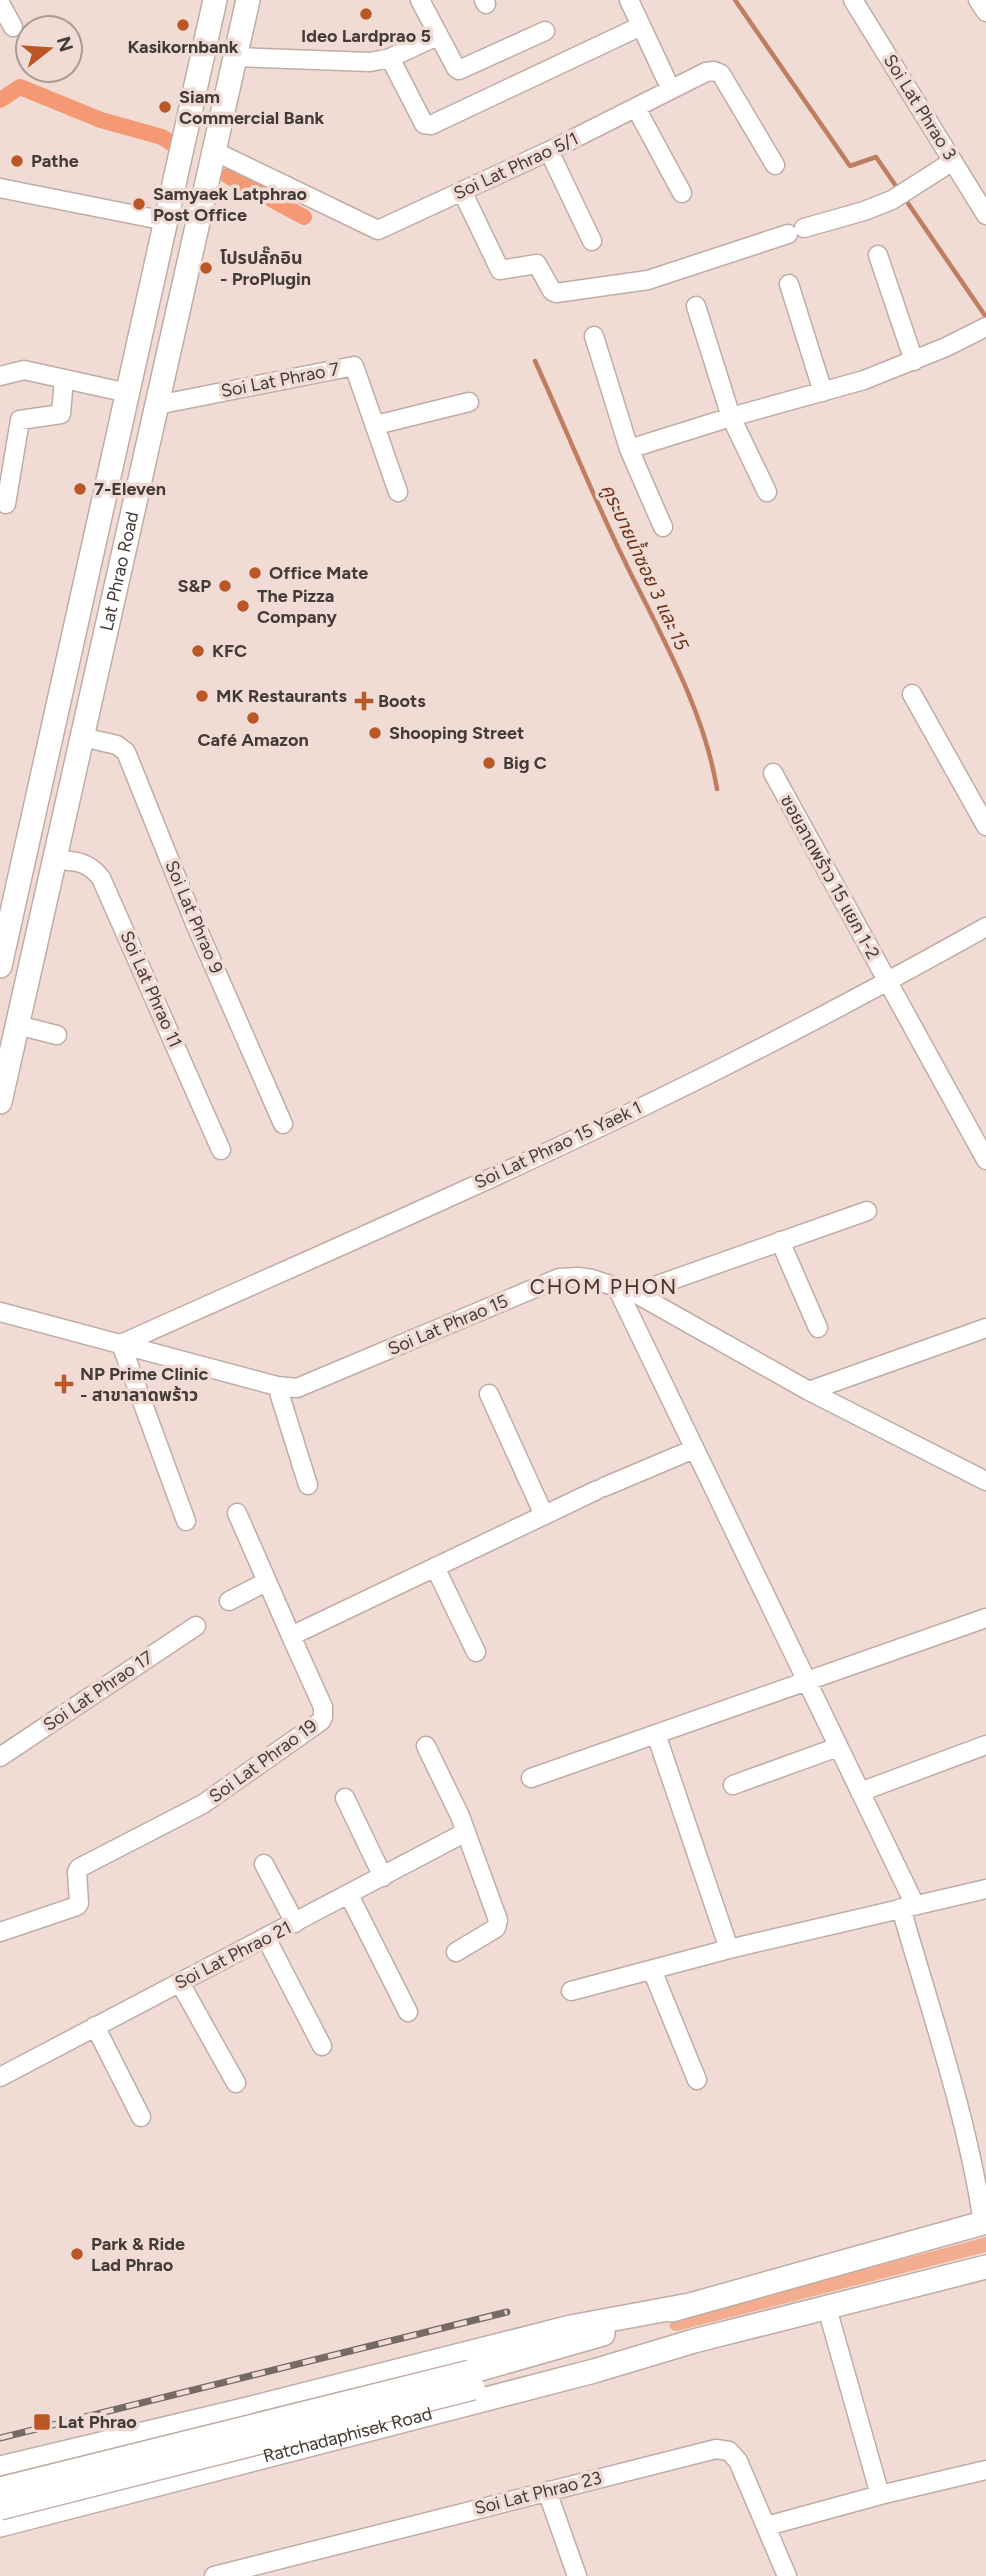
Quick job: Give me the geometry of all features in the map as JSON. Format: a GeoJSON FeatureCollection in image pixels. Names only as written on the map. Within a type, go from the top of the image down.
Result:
{"type":"FeatureCollection","features":[{"type":"Feature","properties":{"kind":"main road"},"geometry":{"type":"LineString","coordinates":[[214,3],[246,7]]}},
{"type":"Feature","properties":{"kind":"main road","name":"Lat Phrao Road"},"geometry":{"type":"LineString","coordinates":[[0,966],[7,905],[128,393],[214,3]]}},
{"type":"Feature","properties":{"kind":"main road","name":"Lat Phrao Road"},"geometry":{"type":"LineString","coordinates":[[0,1102],[246,7]]}},
{"type":"Feature","properties":{"kind":"main road"},"geometry":{"type":"LineString","coordinates":[[194,91],[226,98]]}},
{"type":"Feature","properties":{"kind":"main road","name":"Ratchadaphisek Road"},"geometry":{"type":"LineString","coordinates":[[0,2508],[471,2380],[684,2306],[985,2223]]}},
{"type":"Feature","properties":{"kind":"main road","name":"Ratchadaphisek Road"},"geometry":{"type":"LineString","coordinates":[[0,2525],[594,2371],[694,2341],[986,2267]]}},
{"type":"Feature","properties":{"kind":"main road","name":"Ratchadaphisek Road"},"geometry":{"type":"LineString","coordinates":[[0,2468],[244,2410],[571,2327],[684,2306]]}},
{"type":"Feature","properties":{"kind":"main road","name":"Ratchadaphisek Road"},"geometry":{"type":"LineString","coordinates":[[0,2489],[471,2380],[694,2341]]}},
{"type":"Feature","properties":{"kind":"main road"},"geometry":{"type":"LineString","coordinates":[[105,2442],[94,2449],[91,2455],[96,2477],[103,2485],[125,2493]]}},
{"type":"Feature","properties":{"kind":"street"},"geometry":{"type":"LineString","coordinates":[[420,0],[437,36],[456,68],[460,70],[545,31]]}},
{"type":"Feature","properties":{"kind":"street"},"geometry":{"type":"LineString","coordinates":[[629,0],[666,79]]}},
{"type":"Feature","properties":{"kind":"street","name":"Soi Lat Phrao 3"},"geometry":{"type":"LineString","coordinates":[[853,0],[986,215]]}},
{"type":"Feature","properties":{"kind":"street"},"geometry":{"type":"LineString","coordinates":[[978,0],[986,12]]}},
{"type":"Feature","properties":{"kind":"street"},"geometry":{"type":"LineString","coordinates":[[0,3],[13,27]]}},
{"type":"Feature","properties":{"kind":"street"},"geometry":{"type":"LineString","coordinates":[[390,58],[424,124],[431,125],[641,26]]}},
{"type":"Feature","properties":{"kind":"street"},"geometry":{"type":"LineString","coordinates":[[235,57],[370,62],[390,58],[437,36]]}},
{"type":"Feature","properties":{"kind":"street","name":"Soi Lat Phrao 5/1"},"geometry":{"type":"LineString","coordinates":[[214,151],[378,230],[549,151],[706,72],[714,71],[721,74],[775,165]]}},
{"type":"Feature","properties":{"kind":"street"},"geometry":{"type":"LineString","coordinates":[[636,108],[682,193]]}},
{"type":"Feature","properties":{"kind":"street"},"geometry":{"type":"LineString","coordinates":[[549,151],[592,241]]}},
{"type":"Feature","properties":{"kind":"street"},"geometry":{"type":"LineString","coordinates":[[462,191],[500,270],[537,264],[556,293],[648,279],[864,211],[902,195],[953,161]]}},
{"type":"Feature","properties":{"kind":"street"},"geometry":{"type":"LineString","coordinates":[[0,188],[166,221]]}},
{"type":"Feature","properties":{"kind":"street"},"geometry":{"type":"LineString","coordinates":[[878,255],[914,361]]}},
{"type":"Feature","properties":{"kind":"street"},"geometry":{"type":"LineString","coordinates":[[789,284],[823,392]]}},
{"type":"Feature","properties":{"kind":"street"},"geometry":{"type":"LineString","coordinates":[[696,306],[731,416],[767,492]]}},
{"type":"Feature","properties":{"kind":"street"},"geometry":{"type":"LineString","coordinates":[[629,449],[731,416],[864,380],[914,361],[986,327]]}},
{"type":"Feature","properties":{"kind":"street"},"geometry":{"type":"LineString","coordinates":[[594,336],[629,449],[663,527]]}},
{"type":"Feature","properties":{"kind":"street","name":"Soi Lat Phrao 7"},"geometry":{"type":"LineString","coordinates":[[157,405],[356,367],[398,492]]}},
{"type":"Feature","properties":{"kind":"street"},"geometry":{"type":"LineString","coordinates":[[0,376],[24,370],[128,393]]}},
{"type":"Feature","properties":{"kind":"street"},"geometry":{"type":"LineString","coordinates":[[6,504],[20,420],[61,414],[64,379]]}},
{"type":"Feature","properties":{"kind":"street"},"geometry":{"type":"LineString","coordinates":[[376,425],[469,402]]}},
{"type":"Feature","properties":{"kind":"street"},"geometry":{"type":"LineString","coordinates":[[912,694],[986,826]]}},
{"type":"Feature","properties":{"kind":"street","name":"Soi Lat Phrao 9"},"geometry":{"type":"LineString","coordinates":[[82,737],[117,745],[127,752],[194,921],[283,1124]]}},
{"type":"Feature","properties":{"kind":"street","name":"ซอยลาดพร้าว 15 แยก 1-2"},"geometry":{"type":"LineString","coordinates":[[772,773],[986,1160]]}},
{"type":"Feature","properties":{"kind":"street","name":"Soi Lat Phrao 11"},"geometry":{"type":"LineString","coordinates":[[54,860],[81,861],[93,868],[101,878],[221,1150]]}},
{"type":"Feature","properties":{"kind":"street","name":"Soi Lat Phrao 15 Yaek 1"},"geometry":{"type":"LineString","coordinates":[[121,1344],[701,1079],[888,982],[986,927]]}},
{"type":"Feature","properties":{"kind":"street"},"geometry":{"type":"LineString","coordinates":[[17,1025],[57,1035]]}},
{"type":"Feature","properties":{"kind":"street"},"geometry":{"type":"LineString","coordinates":[[867,1211],[627,1292],[694,1449],[860,1792],[908,1906],[959,2101],[985,2223]]}},
{"type":"Feature","properties":{"kind":"street"},"geometry":{"type":"LineString","coordinates":[[780,1241],[818,1328]]}},
{"type":"Feature","properties":{"kind":"street","name":"Soi Lat Phrao 15"},"geometry":{"type":"LineString","coordinates":[[0,1312],[277,1386],[303,1386],[559,1278],[592,1279],[627,1292],[808,1391],[986,1481]]}},
{"type":"Feature","properties":{"kind":"street"},"geometry":{"type":"LineString","coordinates":[[808,1391],[986,1328]]}},
{"type":"Feature","properties":{"kind":"street"},"geometry":{"type":"LineString","coordinates":[[121,1344],[186,1521]]}},
{"type":"Feature","properties":{"kind":"street"},"geometry":{"type":"LineString","coordinates":[[277,1386],[308,1485]]}},
{"type":"Feature","properties":{"kind":"street"},"geometry":{"type":"LineString","coordinates":[[489,1394],[544,1515]]}},
{"type":"Feature","properties":{"kind":"street"},"geometry":{"type":"LineString","coordinates":[[237,1513],[290,1636],[600,1488],[694,1449]]}},
{"type":"Feature","properties":{"kind":"street"},"geometry":{"type":"LineString","coordinates":[[435,1567],[476,1652]]}},
{"type":"Feature","properties":{"kind":"street"},"geometry":{"type":"LineString","coordinates":[[229,1601],[266,1581]]}},
{"type":"Feature","properties":{"kind":"street"},"geometry":{"type":"LineString","coordinates":[[531,1778],[986,1618]]}},
{"type":"Feature","properties":{"kind":"street","name":"Soi Lat Phrao 17"},"geometry":{"type":"LineString","coordinates":[[0,1757],[196,1626]]}},
{"type":"Feature","properties":{"kind":"street","name":"Soi Lat Phrao 19"},"geometry":{"type":"LineString","coordinates":[[0,1932],[78,1906],[79,1868],[203,1804],[321,1721],[323,1707],[290,1636]]}},
{"type":"Feature","properties":{"kind":"street"},"geometry":{"type":"LineString","coordinates":[[656,1734],[729,1949]]}},
{"type":"Feature","properties":{"kind":"street"},"geometry":{"type":"LineString","coordinates":[[860,1792],[986,1745]]}},
{"type":"Feature","properties":{"kind":"street"},"geometry":{"type":"LineString","coordinates":[[426,1746],[466,1832],[498,1916],[496,1928],[456,1952]]}},
{"type":"Feature","properties":{"kind":"street"},"geometry":{"type":"LineString","coordinates":[[733,1785],[838,1747]]}},
{"type":"Feature","properties":{"kind":"street"},"geometry":{"type":"LineString","coordinates":[[345,1798],[383,1877]]}},
{"type":"Feature","properties":{"kind":"street","name":"Soi Lat Phrao 21"},"geometry":{"type":"LineString","coordinates":[[0,2077],[466,1832]]}},
{"type":"Feature","properties":{"kind":"street"},"geometry":{"type":"LineString","coordinates":[[264,1864],[295,1923]]}},
{"type":"Feature","properties":{"kind":"street"},"geometry":{"type":"LineString","coordinates":[[571,1992],[729,1949],[986,1889]]}},
{"type":"Feature","properties":{"kind":"street"},"geometry":{"type":"LineString","coordinates":[[349,1895],[408,2012]]}},
{"type":"Feature","properties":{"kind":"street"},"geometry":{"type":"LineString","coordinates":[[266,1938],[322,2046]]}},
{"type":"Feature","properties":{"kind":"street"},"geometry":{"type":"LineString","coordinates":[[652,1969],[697,2080]]}},
{"type":"Feature","properties":{"kind":"street"},"geometry":{"type":"LineString","coordinates":[[180,1983],[236,2083]]}},
{"type":"Feature","properties":{"kind":"street"},"geometry":{"type":"LineString","coordinates":[[95,2026],[141,2117]]}},
{"type":"Feature","properties":{"kind":"street"},"geometry":{"type":"LineString","coordinates":[[827,2308],[880,2495]]}},
{"type":"Feature","properties":{"kind":"street","name":"Soi Lat Phrao 23"},"geometry":{"type":"LineString","coordinates":[[216,2576],[248,2572],[547,2491],[716,2449],[729,2451],[738,2461],[786,2576]]}},
{"type":"Feature","properties":{"kind":"street"},"geometry":{"type":"LineString","coordinates":[[767,2526],[986,2470]]}},
{"type":"Feature","properties":{"kind":"street"},"geometry":{"type":"LineString","coordinates":[[547,2491],[577,2576]]}},
{"type":"Feature","properties":{"kind":"shaded area"},"geometry":{"type":"Polygon","coordinates":[[[986,2237],[986,2252],[677,2331],[669,2326],[671,2322],[714,2309],[986,2237]]]}},
{"type":"Feature","properties":{"kind":"waterway","name":"คูระบายน้ำซอย 3 และ 15"},"geometry":{"type":"LineString","coordinates":[[735,0],[850,166],[876,157],[898,189]]}},
{"type":"Feature","properties":{"kind":"waterway"},"geometry":{"type":"LineString","coordinates":[[0,100],[20,87],[101,120],[162,137],[171,143]]}},
{"type":"Feature","properties":{"kind":"waterway"},"geometry":{"type":"LineString","coordinates":[[228,176],[304,217]]}},
{"type":"Feature","properties":{"kind":"waterway","name":"คูระบายน้ำซอย 3 และ 15"},"geometry":{"type":"LineString","coordinates":[[903,196],[986,317]]}},
{"type":"Feature","properties":{"kind":"waterway","name":"คูระบายน้ำซอย 3 และ 15"},"geometry":{"type":"LineString","coordinates":[[535,361],[615,541],[692,702],[711,760],[717,789]]}},
{"type":"Feature","properties":{"kind":"railway"},"geometry":{"type":"LineString","coordinates":[[0,2438],[507,2312]]}},
{"type":"Feature","properties":{"kind":"place","name":"Ideo Lardprao 5"},"geometry":{"type":"Point","coordinates":[366,14]}},
{"type":"Feature","properties":{"kind":"place","name":"Kasikornbank"},"geometry":{"type":"Point","coordinates":[183,25]}},
{"type":"Feature","properties":{"kind":"place","name":"Siam Commercial Bank"},"geometry":{"type":"Point","coordinates":[165,107]}},
{"type":"Feature","properties":{"kind":"place","name":"Pathe"},"geometry":{"type":"Point","coordinates":[17,161]}},
{"type":"Feature","properties":{"kind":"place","name":"Samyaek Latphrao Post Office"},"geometry":{"type":"Point","coordinates":[139,204]}},
{"type":"Feature","properties":{"kind":"place","name":"โปรปลั๊กอิน - ProPlugin"},"geometry":{"type":"Point","coordinates":[206,268]}},
{"type":"Feature","properties":{"kind":"place","name":"7-Eleven"},"geometry":{"type":"Point","coordinates":[80,489]}},
{"type":"Feature","properties":{"kind":"place","name":"Office Mate"},"geometry":{"type":"Point","coordinates":[255,573]}},
{"type":"Feature","properties":{"kind":"place","name":"S&P"},"geometry":{"type":"Point","coordinates":[225,586]}},
{"type":"Feature","properties":{"kind":"place","name":"The Pizza Company"},"geometry":{"type":"Point","coordinates":[243,606]}},
{"type":"Feature","properties":{"kind":"place","name":"KFC"},"geometry":{"type":"Point","coordinates":[198,651]}},
{"type":"Feature","properties":{"kind":"place","name":"MK Restaurants"},"geometry":{"type":"Point","coordinates":[202,696]}},
{"type":"Feature","properties":{"kind":"place","name":"Boots"},"geometry":{"type":"Point","coordinates":[364,701]}},
{"type":"Feature","properties":{"kind":"place","name":"Café Amazon"},"geometry":{"type":"Point","coordinates":[253,718]}},
{"type":"Feature","properties":{"kind":"place","name":"Shooping Street"},"geometry":{"type":"Point","coordinates":[375,733]}},
{"type":"Feature","properties":{"kind":"place","name":"Big C"},"geometry":{"type":"Point","coordinates":[489,763]}},
{"type":"Feature","properties":{"kind":"place","name":"NP Prime Clinic - สาขาลาดพร้าว"},"geometry":{"type":"Point","coordinates":[64,1384]}},
{"type":"Feature","properties":{"kind":"place","name":"Park & Ride Lad Phrao"},"geometry":{"type":"Point","coordinates":[77,2254]}},
{"type":"Feature","properties":{"kind":"place","name":"Lat Phrao"},"geometry":{"type":"Point","coordinates":[42,2422]}},
{"type":"Feature","properties":{"kind":"district","name":"CHOM PHON"},"geometry":{"type":"Point","coordinates":[604,1286]}}]}
